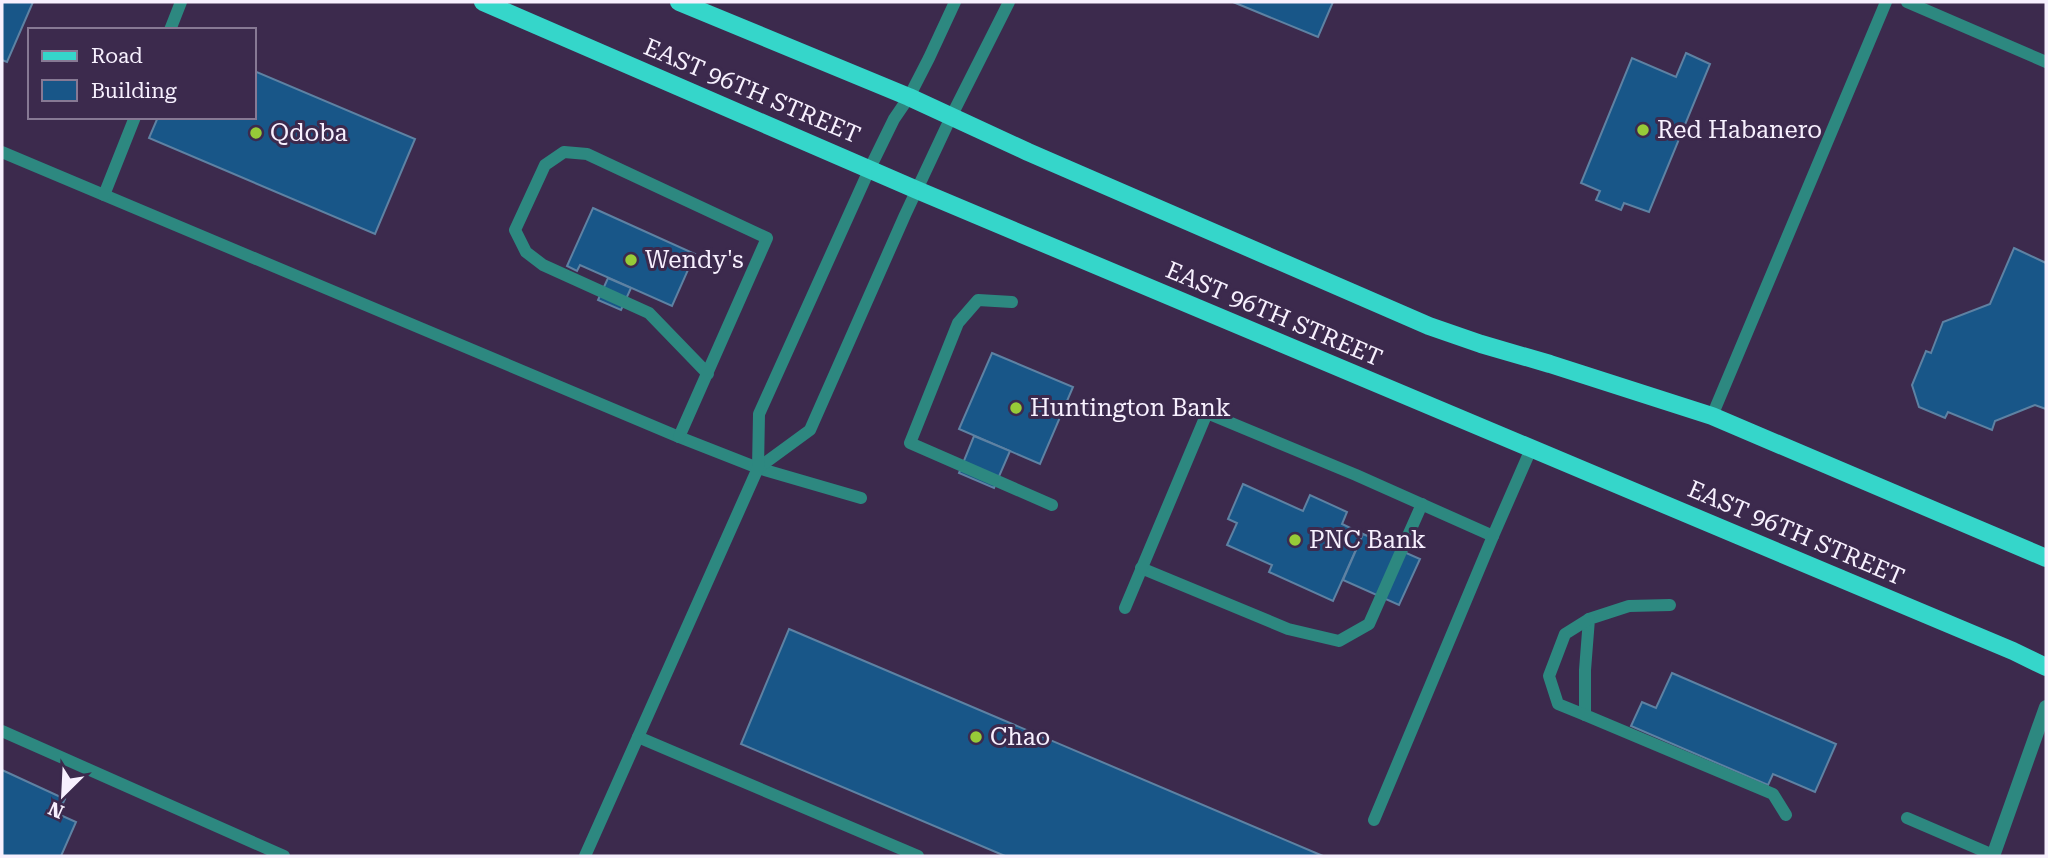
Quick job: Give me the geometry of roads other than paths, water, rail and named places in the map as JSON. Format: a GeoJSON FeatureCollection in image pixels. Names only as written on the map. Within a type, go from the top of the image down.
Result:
{"type":"FeatureCollection","features":[{"type":"Feature","properties":{"kind":"main road","name":"EAST 96TH STREET"},"geometry":{"type":"LineString","coordinates":[[483,2],[917,190],[2046,667]]}},
{"type":"Feature","properties":{"kind":"main road","name":"EAST 96TH STREET"},"geometry":{"type":"LineString","coordinates":[[679,2],[909,97],[1028,152],[1429,326],[1712,416],[2046,558]]}},
{"type":"Feature","properties":{"kind":"street"},"geometry":{"type":"LineString","coordinates":[[1993,856],[2046,707]]}},
{"type":"Feature","properties":{"kind":"lane"},"geometry":{"type":"LineString","coordinates":[[171,28],[181,2]]}},
{"type":"Feature","properties":{"kind":"lane"},"geometry":{"type":"LineString","coordinates":[[585,856],[758,468],[760,414],[870,168],[909,97],[955,2]]}},
{"type":"Feature","properties":{"kind":"lane"},"geometry":{"type":"LineString","coordinates":[[758,468],[810,430],[917,190],[1009,2]]}},
{"type":"Feature","properties":{"kind":"lane"},"geometry":{"type":"LineString","coordinates":[[1712,416],[1886,2]]}},
{"type":"Feature","properties":{"kind":"lane"},"geometry":{"type":"LineString","coordinates":[[1907,2],[2046,62]]}},
{"type":"Feature","properties":{"kind":"lane"},"geometry":{"type":"LineString","coordinates":[[104,195],[134,119]]}},
{"type":"Feature","properties":{"kind":"lane"},"geometry":{"type":"LineString","coordinates":[[2,152],[679,437],[758,468],[862,498]]}},
{"type":"Feature","properties":{"kind":"lane"},"geometry":{"type":"LineString","coordinates":[[679,437],[708,374],[767,237],[587,154],[564,152],[545,165],[515,230],[526,252],[543,265],[649,313],[708,374]]}},
{"type":"Feature","properties":{"kind":"lane"},"geometry":{"type":"LineString","coordinates":[[1012,302],[978,300],[958,323],[910,443],[1052,505]]}},
{"type":"Feature","properties":{"kind":"lane"},"geometry":{"type":"LineString","coordinates":[[1125,608],[1207,413],[1493,536]]}},
{"type":"Feature","properties":{"kind":"lane"},"geometry":{"type":"LineString","coordinates":[[1374,820],[1531,449]]}},
{"type":"Feature","properties":{"kind":"lane"},"geometry":{"type":"LineString","coordinates":[[1141,568],[1288,629],[1339,641],[1369,624],[1423,504]]}},
{"type":"Feature","properties":{"kind":"lane"},"geometry":{"type":"LineString","coordinates":[[1670,605],[1629,606],[1589,619],[1565,634],[1549,676],[1558,704],[1773,794],[1786,815]]}},
{"type":"Feature","properties":{"kind":"lane"},"geometry":{"type":"LineString","coordinates":[[1585,715],[1589,619]]}},
{"type":"Feature","properties":{"kind":"lane"},"geometry":{"type":"LineString","coordinates":[[2,731],[284,856]]}},
{"type":"Feature","properties":{"kind":"lane"},"geometry":{"type":"LineString","coordinates":[[638,737],[918,856]]}},
{"type":"Feature","properties":{"kind":"lane"},"geometry":{"type":"LineString","coordinates":[[1907,818],[1993,856]]}},
{"type":"Feature","properties":{"kind":"place","name":"Red Habanero"},"geometry":{"type":"Point","coordinates":[1643,130]}},
{"type":"Feature","properties":{"kind":"place","name":"Qdoba"},"geometry":{"type":"Point","coordinates":[256,133]}},
{"type":"Feature","properties":{"kind":"place","name":"Wendy's"},"geometry":{"type":"Point","coordinates":[631,260]}},
{"type":"Feature","properties":{"kind":"place","name":"Huntington Bank"},"geometry":{"type":"Point","coordinates":[1016,408]}},
{"type":"Feature","properties":{"kind":"place","name":"PNC Bank"},"geometry":{"type":"Point","coordinates":[1295,540]}},
{"type":"Feature","properties":{"kind":"place","name":"Chao"},"geometry":{"type":"Point","coordinates":[976,737]}}]}
